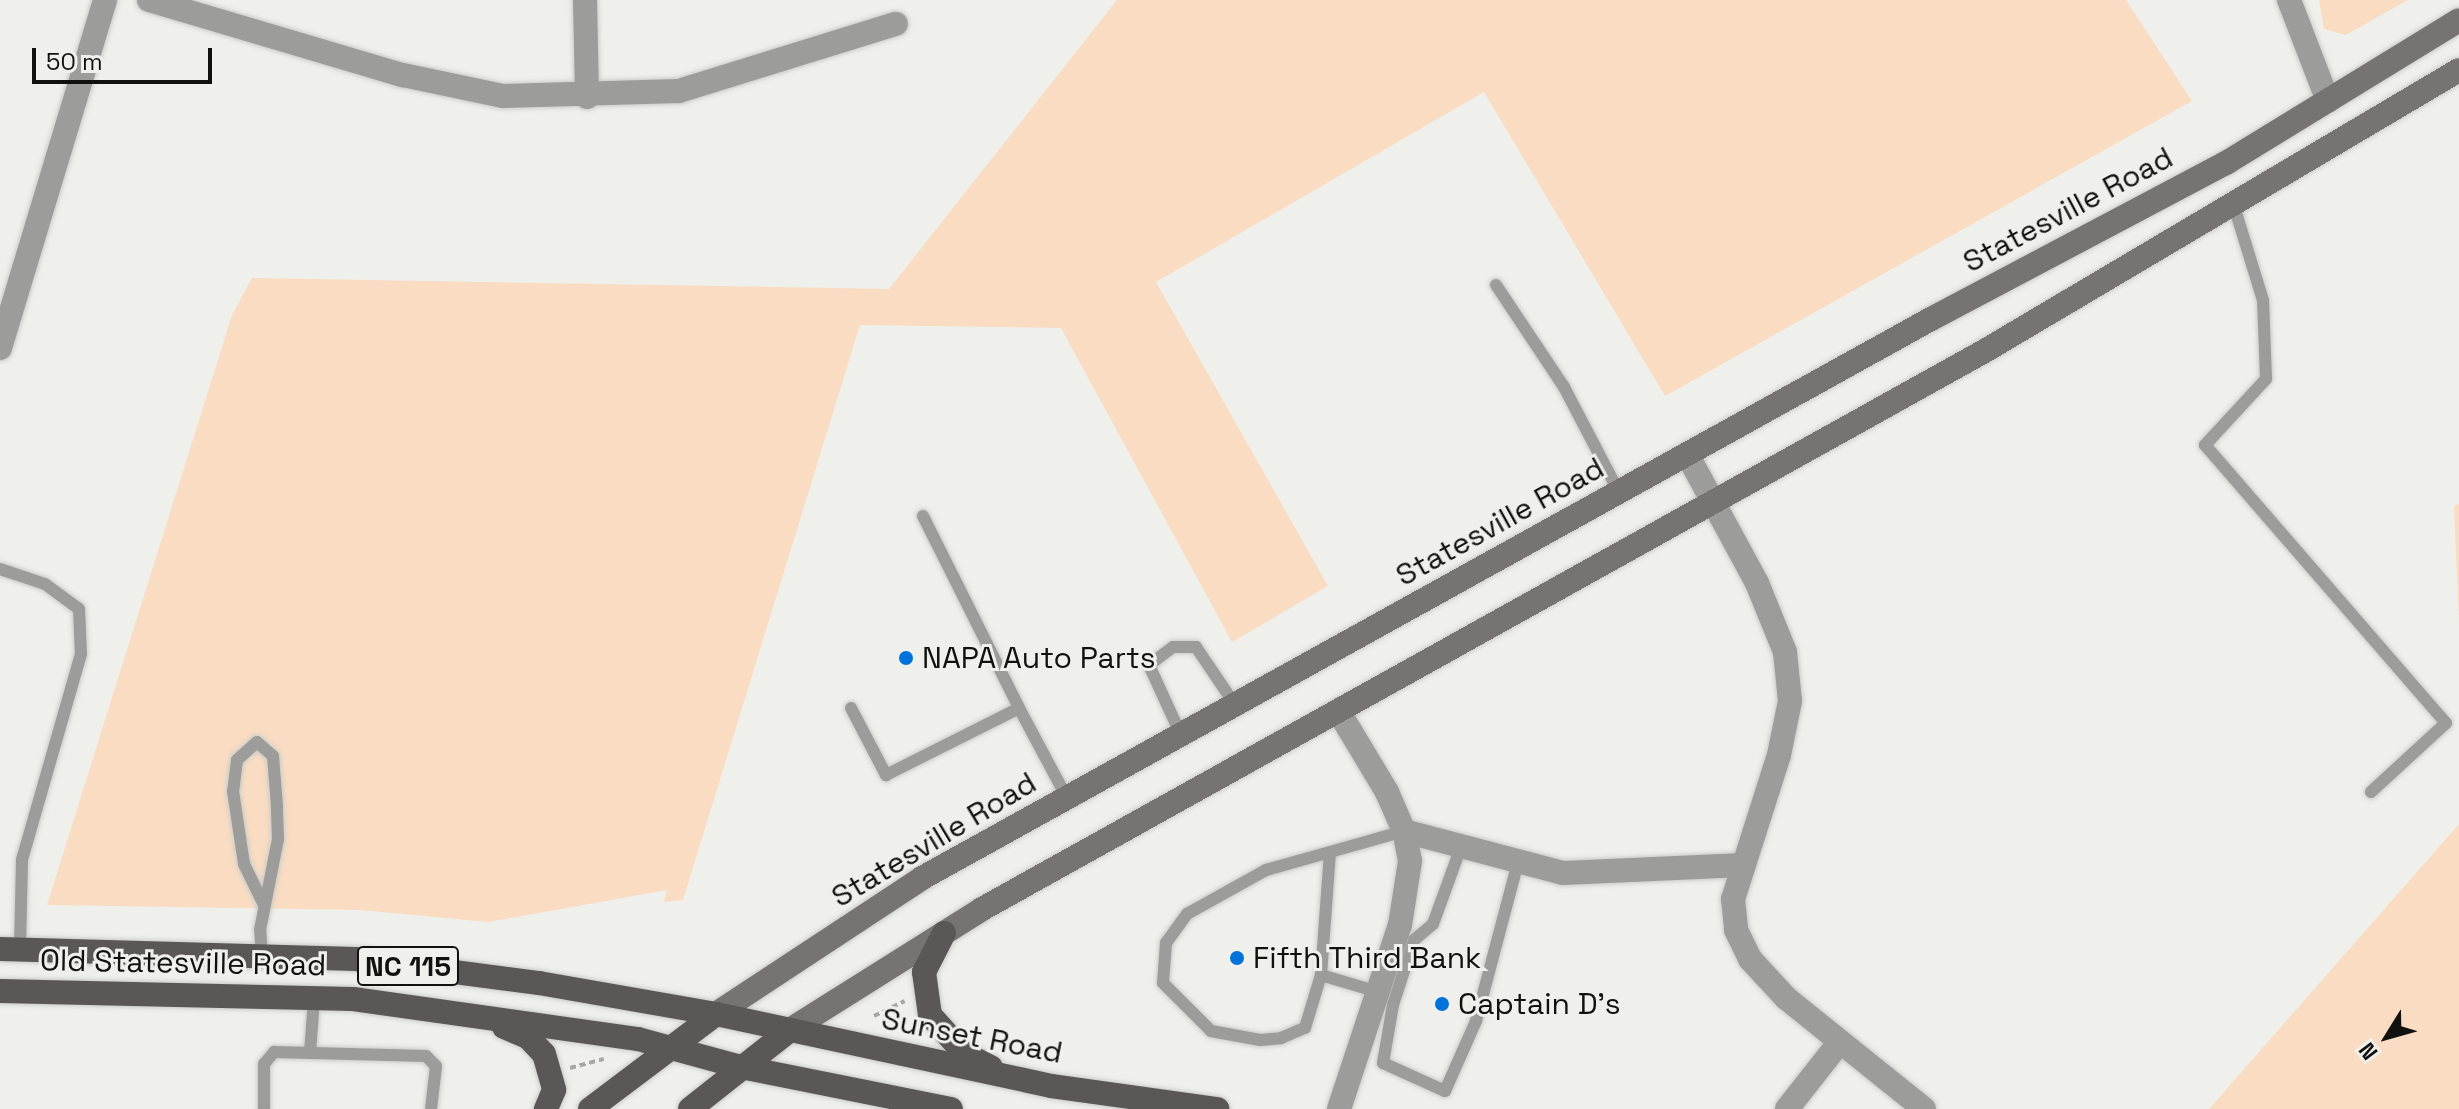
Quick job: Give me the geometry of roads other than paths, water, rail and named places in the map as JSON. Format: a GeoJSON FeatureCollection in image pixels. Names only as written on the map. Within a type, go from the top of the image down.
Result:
{"type":"FeatureCollection","features":[{"type":"Feature","properties":{"kind":"main road","name":"Statesville Road"},"geometry":{"type":"LineString","coordinates":[[590,1109],[716,1014],[922,878],[1687,454],[2226,163],[2459,20]]}},
{"type":"Feature","properties":{"kind":"main road"},"geometry":{"type":"LineString","coordinates":[[690,1109],[790,1030],[944,933],[1711,504],[2234,206],[2459,70]]}},
{"type":"Feature","properties":{"kind":"main road"},"geometry":{"type":"LineString","coordinates":[[944,933],[924,972],[930,1015],[965,1054],[1010,1078]]}},
{"type":"Feature","properties":{"kind":"main road","name":"Old Statesville Road"},"geometry":{"type":"LineString","coordinates":[[10,949],[356,959],[716,1014]]}},
{"type":"Feature","properties":{"kind":"main road","name":"Old Statesville Road"},"geometry":{"type":"LineString","coordinates":[[0,991],[314,998],[484,1017],[674,1046],[741,1067]]}},
{"type":"Feature","properties":{"kind":"main road","name":"Sunset Road"},"geometry":{"type":"LineString","coordinates":[[716,1014],[1010,1078],[1217,1109]]}},
{"type":"Feature","properties":{"kind":"main road"},"geometry":{"type":"LineString","coordinates":[[484,1017],[528,1037],[544,1054],[553,1081],[546,1109]]}},
{"type":"Feature","properties":{"kind":"main road"},"geometry":{"type":"LineString","coordinates":[[741,1067],[916,1106],[951,1109]]}},
{"type":"Feature","properties":{"kind":"street"},"geometry":{"type":"LineString","coordinates":[[0,348],[105,0]]}},
{"type":"Feature","properties":{"kind":"street"},"geometry":{"type":"LineString","coordinates":[[149,0],[452,88],[503,96],[587,97],[679,91],[896,24]]}},
{"type":"Feature","properties":{"kind":"street"},"geometry":{"type":"LineString","coordinates":[[585,0],[587,97]]}},
{"type":"Feature","properties":{"kind":"street"},"geometry":{"type":"LineString","coordinates":[[2289,0],[2328,101]]}},
{"type":"Feature","properties":{"kind":"street"},"geometry":{"type":"LineString","coordinates":[[1687,454],[1711,504],[1763,596],[1785,652],[1790,701],[1779,755],[1733,899],[1736,930],[1750,959],[1786,998],[1924,1109]]}},
{"type":"Feature","properties":{"kind":"street"},"geometry":{"type":"LineString","coordinates":[[1339,712],[1404,831],[1410,861],[1408,892],[1339,1109]]}},
{"type":"Feature","properties":{"kind":"street"},"geometry":{"type":"LineString","coordinates":[[1404,831],[1563,873],[1744,865]]}},
{"type":"Feature","properties":{"kind":"street"},"geometry":{"type":"LineString","coordinates":[[1787,1109],[1839,1043]]}},
{"type":"Feature","properties":{"kind":"lane"},"geometry":{"type":"LineString","coordinates":[[2234,206],[2263,300],[2266,379],[2205,445],[2446,723],[2371,792]]}},
{"type":"Feature","properties":{"kind":"lane"},"geometry":{"type":"LineString","coordinates":[[1496,285],[1564,387],[1619,492]]}},
{"type":"Feature","properties":{"kind":"lane"},"geometry":{"type":"LineString","coordinates":[[923,516],[1067,798]]}},
{"type":"Feature","properties":{"kind":"lane"},"geometry":{"type":"LineString","coordinates":[[0,569],[45,584],[79,609],[81,654],[22,860],[10,949]]}},
{"type":"Feature","properties":{"kind":"lane"},"geometry":{"type":"LineString","coordinates":[[1181,735],[1149,665],[1173,647],[1196,647],[1236,706]]}},
{"type":"Feature","properties":{"kind":"lane"},"geometry":{"type":"LineString","coordinates":[[851,708],[886,775],[1019,708]]}},
{"type":"Feature","properties":{"kind":"lane"},"geometry":{"type":"LineString","coordinates":[[262,956],[264,905],[278,839],[273,756],[269,747],[257,742],[237,760],[233,791],[244,864],[264,905]]}},
{"type":"Feature","properties":{"kind":"lane"},"geometry":{"type":"LineString","coordinates":[[1330,852],[1321,975],[1305,1028],[1281,1038],[1260,1040],[1211,1031],[1163,983],[1166,943],[1187,914],[1253,877],[1330,852],[1404,831]]}},
{"type":"Feature","properties":{"kind":"lane"},"geometry":{"type":"LineString","coordinates":[[1461,847],[1433,924],[1414,940],[1393,1005],[1383,1063],[1445,1091],[1476,1021],[1493,946],[1518,862]]}},
{"type":"Feature","properties":{"kind":"lane"},"geometry":{"type":"LineString","coordinates":[[1321,975],[1378,992]]}},
{"type":"Feature","properties":{"kind":"lane"},"geometry":{"type":"LineString","coordinates":[[310,1053],[314,998]]}},
{"type":"Feature","properties":{"kind":"lane"},"geometry":{"type":"LineString","coordinates":[[264,1109],[264,1064],[274,1052],[426,1056],[436,1066],[431,1109]]}},
{"type":"Feature","properties":{"kind":"place","name":"NAPA Auto Parts"},"geometry":{"type":"Point","coordinates":[906,658]}},
{"type":"Feature","properties":{"kind":"place","name":"Fifth Third Bank"},"geometry":{"type":"Point","coordinates":[1237,958]}},
{"type":"Feature","properties":{"kind":"place","name":"Captain D's"},"geometry":{"type":"Point","coordinates":[1442,1004]}}]}
